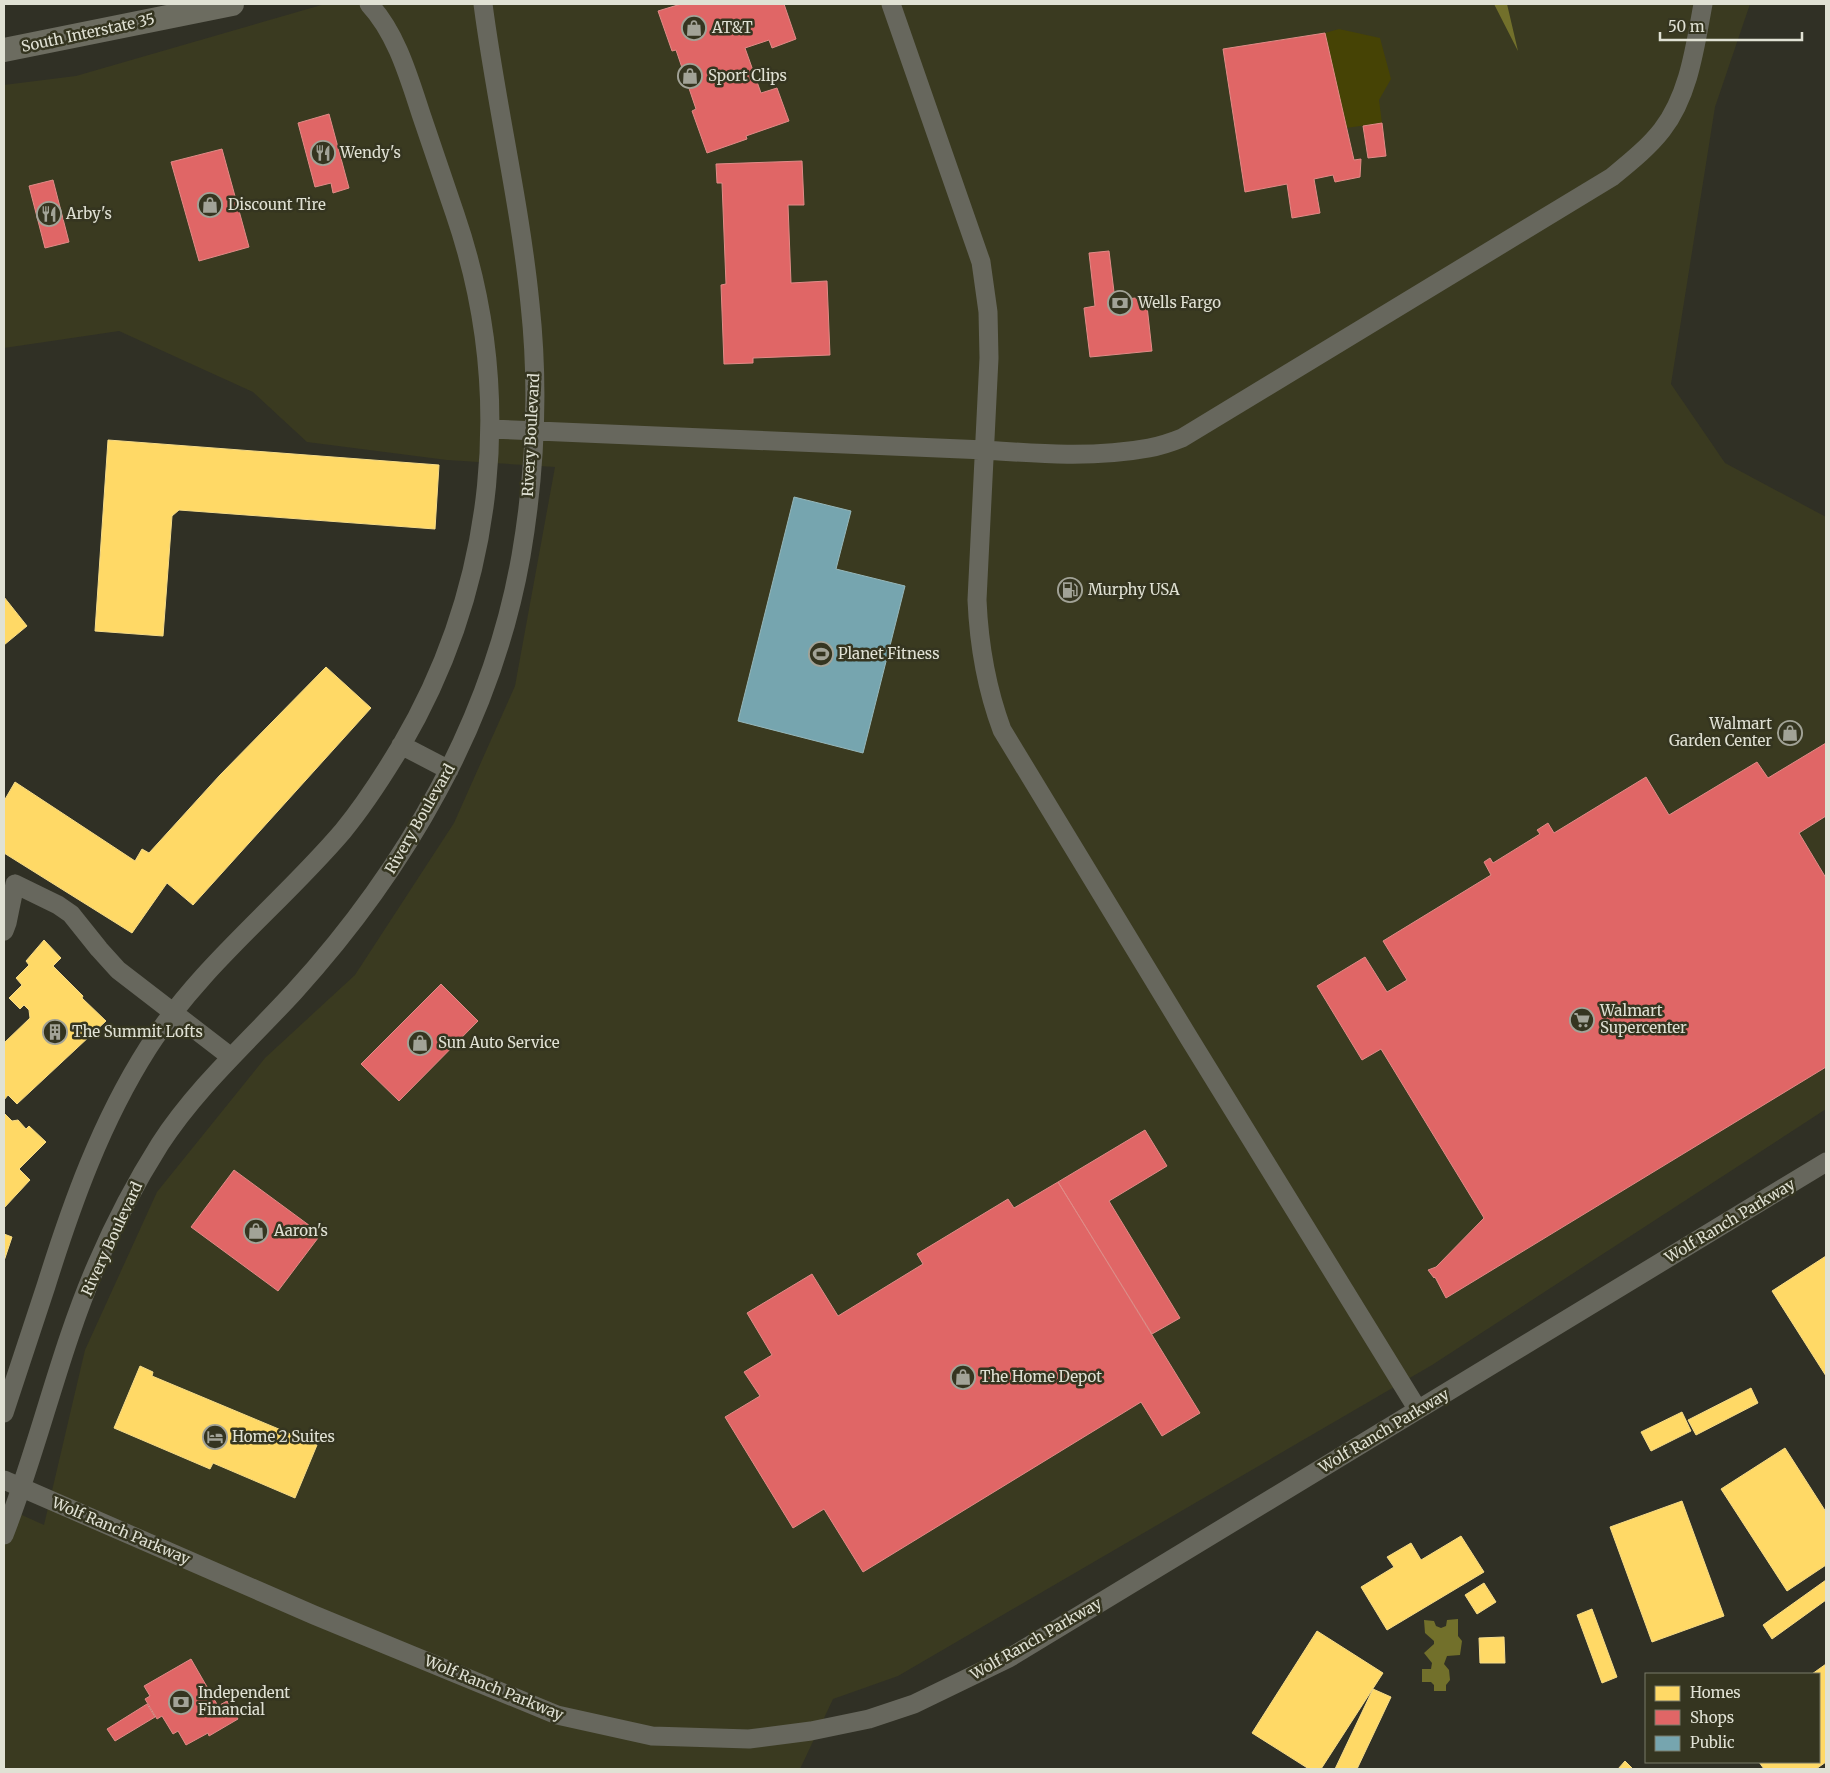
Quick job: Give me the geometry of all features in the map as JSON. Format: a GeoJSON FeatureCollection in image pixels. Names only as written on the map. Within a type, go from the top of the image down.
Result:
{"type":"FeatureCollection","features":[{"type":"Feature","properties":{"kind":"main road","name":"South Interstate 35"},"geometry":{"type":"LineString","coordinates":[[4,50],[232,4]]}},
{"type":"Feature","properties":{"kind":"street"},"geometry":{"type":"LineString","coordinates":[[4,1414],[66,1224],[90,1158],[128,1080],[174,1012],[218,960],[343,831],[383,776],[416,720],[443,664],[470,585],[484,515],[490,429],[488,368],[484,332],[476,286],[465,241],[404,64],[388,28],[369,4]]}},
{"type":"Feature","properties":{"kind":"street","name":"Rivery Boulevard"},"geometry":{"type":"LineString","coordinates":[[4,1535],[12,1484],[96,1265],[127,1200],[162,1142],[188,1107],[231,1057],[293,993],[335,945],[375,893],[406,848],[449,770],[477,710],[503,631],[521,557],[531,477],[535,366],[531,306],[523,245],[483,4]]}},
{"type":"Feature","properties":{"kind":"street"},"geometry":{"type":"LineString","coordinates":[[891,4],[981,262],[988,312],[989,349],[977,600],[978,632],[991,700],[1002,730],[1418,1410]]}},
{"type":"Feature","properties":{"kind":"street"},"geometry":{"type":"LineString","coordinates":[[490,429],[985,450],[1058,455],[1119,452],[1151,448],[1182,438],[1612,177],[1642,151],[1662,130],[1679,101],[1691,65],[1703,4]]}},
{"type":"Feature","properties":{"kind":"street"},"geometry":{"type":"LineString","coordinates":[[401,746],[449,770]]}},
{"type":"Feature","properties":{"kind":"street"},"geometry":{"type":"LineString","coordinates":[[4,931],[7,923],[9,892],[58,905],[71,914],[118,970],[231,1057]]}},
{"type":"Feature","properties":{"kind":"street","name":"Wolf Ranch Parkway"},"geometry":{"type":"LineString","coordinates":[[12,1484],[314,1615],[557,1715],[652,1736],[749,1739],[811,1731],[869,1719],[914,1704],[1009,1658],[1826,1162]]}},
{"type":"Feature","properties":{"kind":"shaded area"},"geometry":{"type":"Polygon","coordinates":[[[325,4],[1750,4],[1715,107],[1671,384],[1725,463],[1826,517],[1826,1109],[1432,1365],[898,1676],[833,1699],[800,1769],[4,1769],[4,1507],[44,1525],[85,1350],[157,1192],[265,1058],[355,975],[454,823],[515,686],[555,467],[447,460],[307,442],[253,392],[119,331],[4,348],[4,85],[76,76],[325,4]]]}},
{"type":"Feature","properties":{"kind":"shaded area"},"geometry":{"type":"Polygon","coordinates":[[[1494,4],[1507,4],[1518,51],[1494,4]]]}},
{"type":"Feature","properties":{"kind":"shaded area"},"geometry":{"type":"Polygon","coordinates":[[[1339,29],[1380,38],[1391,79],[1379,100],[1382,123],[1346,128],[1325,33],[1339,29]]]}},
{"type":"Feature","properties":{"kind":"shaded area"},"geometry":{"type":"Polygon","coordinates":[[[1458,1619],[1458,1636],[1462,1641],[1460,1655],[1447,1656],[1444,1664],[1449,1670],[1450,1680],[1446,1685],[1446,1691],[1434,1691],[1434,1685],[1431,1682],[1422,1682],[1422,1669],[1431,1669],[1432,1663],[1424,1653],[1434,1644],[1434,1641],[1425,1633],[1424,1620],[1434,1621],[1436,1626],[1441,1628],[1446,1626],[1447,1620],[1458,1619]]]}},
{"type":"Feature","properties":{"kind":"building: Homes"},"geometry":{"type":"Polygon","coordinates":[[[108,440],[439,465],[435,529],[179,510],[172,516],[163,636],[95,631],[108,440]]]}},
{"type":"Feature","properties":{"kind":"building: Homes"},"geometry":{"type":"Polygon","coordinates":[[[4,597],[27,626],[4,645],[4,597]]]}},
{"type":"Feature","properties":{"kind":"building: Homes"},"geometry":{"type":"Polygon","coordinates":[[[326,667],[371,708],[193,905],[167,883],[132,933],[4,853],[4,801],[15,782],[135,861],[142,849],[149,853],[220,775],[326,667]]]}},
{"type":"Feature","properties":{"kind":"building: Homes","name":"The Summit Lofts"},"geometry":{"type":"Polygon","coordinates":[[[44,940],[61,958],[53,966],[106,1021],[17,1104],[8,1095],[4,1100],[4,1043],[30,1018],[29,1010],[24,1005],[20,1009],[9,998],[22,985],[16,978],[29,965],[26,961],[44,940]]]}},
{"type":"Feature","properties":{"kind":"building: Homes"},"geometry":{"type":"Polygon","coordinates":[[[4,1113],[12,1121],[18,1120],[26,1129],[29,1126],[46,1142],[19,1169],[30,1180],[4,1208],[4,1113]]]}},
{"type":"Feature","properties":{"kind":"building: Homes"},"geometry":{"type":"Polygon","coordinates":[[[4,1234],[12,1237],[4,1261],[4,1234]]]}},
{"type":"Feature","properties":{"kind":"building: Homes"},"geometry":{"type":"Polygon","coordinates":[[[1826,1256],[1826,1376],[1772,1291],[1826,1256]]]}},
{"type":"Feature","properties":{"kind":"building: Homes","name":"Home 2 Suites"},"geometry":{"type":"Polygon","coordinates":[[[140,1366],[153,1372],[152,1376],[317,1445],[295,1498],[213,1463],[210,1469],[114,1428],[140,1366]]]}},
{"type":"Feature","properties":{"kind":"building: Homes"},"geometry":{"type":"Polygon","coordinates":[[[1751,1388],[1758,1403],[1696,1435],[1688,1420],[1751,1388]]]}},
{"type":"Feature","properties":{"kind":"building: Homes"},"geometry":{"type":"Polygon","coordinates":[[[1682,1412],[1691,1431],[1651,1451],[1641,1432],[1682,1412]]]}},
{"type":"Feature","properties":{"kind":"building: Homes"},"geometry":{"type":"Polygon","coordinates":[[[1785,1448],[1826,1512],[1826,1565],[1787,1591],[1721,1489],[1785,1448]]]}},
{"type":"Feature","properties":{"kind":"building: Homes"},"geometry":{"type":"Polygon","coordinates":[[[1682,1501],[1724,1616],[1652,1642],[1610,1527],[1682,1501]]]}},
{"type":"Feature","properties":{"kind":"building: Homes"},"geometry":{"type":"Polygon","coordinates":[[[1461,1536],[1484,1572],[1387,1630],[1361,1587],[1394,1567],[1387,1557],[1411,1543],[1421,1560],[1461,1536]]]}},
{"type":"Feature","properties":{"kind":"building: Homes"},"geometry":{"type":"Polygon","coordinates":[[[1826,1580],[1826,1600],[1772,1639],[1763,1625],[1826,1580]]]}},
{"type":"Feature","properties":{"kind":"building: Homes"},"geometry":{"type":"Polygon","coordinates":[[[1484,1583],[1496,1602],[1477,1614],[1465,1595],[1484,1583]]]}},
{"type":"Feature","properties":{"kind":"building: Homes"},"geometry":{"type":"Polygon","coordinates":[[[1592,1609],[1617,1677],[1602,1683],[1577,1615],[1592,1609]]]}},
{"type":"Feature","properties":{"kind":"building: Homes"},"geometry":{"type":"Polygon","coordinates":[[[1317,1631],[1383,1673],[1321,1769],[1309,1769],[1252,1733],[1317,1631]]]}},
{"type":"Feature","properties":{"kind":"building: Homes"},"geometry":{"type":"Polygon","coordinates":[[[1504,1637],[1505,1663],[1480,1663],[1479,1638],[1504,1637]]]}},
{"type":"Feature","properties":{"kind":"building: Homes"},"geometry":{"type":"Polygon","coordinates":[[[1826,1664],[1826,1762],[1816,1769],[1764,1769],[1760,1763],[1820,1763],[1820,1673],[1813,1673],[1826,1664]]]}},
{"type":"Feature","properties":{"kind":"building: Homes"},"geometry":{"type":"Polygon","coordinates":[[[1373,1689],[1391,1697],[1357,1769],[1335,1769],[1373,1689]]]}},
{"type":"Feature","properties":{"kind":"building: Homes"},"geometry":{"type":"Polygon","coordinates":[[[1625,1761],[1633,1769],[1618,1769],[1625,1761]]]}},
{"type":"Feature","properties":{"kind":"building: Shops"},"geometry":{"type":"Polygon","coordinates":[[[681,4],[784,4],[796,39],[772,48],[769,40],[745,48],[761,93],[777,88],[789,121],[746,136],[747,139],[707,153],[692,111],[696,109],[676,50],[672,51],[658,11],[681,4]]]}},
{"type":"Feature","properties":{"kind":"building: Shops"},"geometry":{"type":"Polygon","coordinates":[[[1325,33],[1354,160],[1361,159],[1360,177],[1335,182],[1333,175],[1314,179],[1320,213],[1292,218],[1287,184],[1245,192],[1223,49],[1325,33]]]}},
{"type":"Feature","properties":{"kind":"building: Shops","name":"Wendy's"},"geometry":{"type":"Polygon","coordinates":[[[329,114],[349,188],[333,193],[331,183],[315,187],[298,123],[329,114]]]}},
{"type":"Feature","properties":{"kind":"building: Shops"},"geometry":{"type":"Polygon","coordinates":[[[1382,123],[1386,156],[1368,158],[1363,126],[1382,123]]]}},
{"type":"Feature","properties":{"kind":"building: Shops","name":"Discount Tire"},"geometry":{"type":"Polygon","coordinates":[[[222,149],[249,247],[199,261],[171,162],[222,149]]]}},
{"type":"Feature","properties":{"kind":"building: Shops"},"geometry":{"type":"Polygon","coordinates":[[[802,161],[804,205],[788,205],[791,283],[827,281],[830,355],[753,358],[753,363],[724,364],[721,285],[726,284],[722,183],[717,183],[716,164],[802,161]]]}},
{"type":"Feature","properties":{"kind":"building: Shops","name":"Arby's"},"geometry":{"type":"Polygon","coordinates":[[[53,180],[69,242],[45,248],[29,186],[53,180]]]}},
{"type":"Feature","properties":{"kind":"building: Shops","name":"Wells Fargo"},"geometry":{"type":"Polygon","coordinates":[[[1109,251],[1115,300],[1146,297],[1152,351],[1090,357],[1084,308],[1095,306],[1089,253],[1109,251]]]}},
{"type":"Feature","properties":{"kind":"building: Shops","name":"Walmart Supercenter"},"geometry":{"type":"Polygon","coordinates":[[[1826,743],[1826,816],[1799,833],[1826,878],[1826,1067],[1446,1298],[1435,1277],[1428,1270],[1436,1267],[1484,1218],[1381,1049],[1362,1060],[1317,986],[1365,957],[1387,992],[1407,980],[1383,941],[1491,875],[1484,862],[1490,858],[1493,863],[1540,834],[1537,830],[1548,823],[1554,833],[1646,777],[1669,815],[1757,762],[1768,778],[1826,743]]]}},
{"type":"Feature","properties":{"kind":"building: Shops","name":"Sun Auto Service"},"geometry":{"type":"Polygon","coordinates":[[[441,984],[478,1021],[399,1101],[361,1064],[441,984]]]}},
{"type":"Feature","properties":{"kind":"building: Shops"},"geometry":{"type":"Polygon","coordinates":[[[1145,1130],[1167,1166],[1109,1201],[1180,1318],[1152,1334],[1058,1182],[1145,1130]]]}},
{"type":"Feature","properties":{"kind":"building: Shops","name":"Aaron's"},"geometry":{"type":"Polygon","coordinates":[[[234,1170],[321,1234],[278,1291],[191,1227],[234,1170]]]}},
{"type":"Feature","properties":{"kind":"building: Shops","name":"The Home Depot"},"geometry":{"type":"Polygon","coordinates":[[[1058,1182],[1200,1413],[1162,1436],[1141,1402],[863,1572],[824,1509],[793,1528],[725,1417],[760,1396],[744,1372],[772,1355],[747,1313],[812,1274],[838,1316],[923,1264],[917,1254],[1008,1199],[1014,1208],[1058,1182]]]}},
{"type":"Feature","properties":{"kind":"building: Shops","name":"Independent Financial"},"geometry":{"type":"Polygon","coordinates":[[[191,1659],[218,1706],[227,1701],[238,1719],[209,1736],[208,1733],[186,1745],[178,1731],[173,1734],[162,1716],[157,1719],[145,1699],[150,1696],[144,1686],[191,1659]]]}},
{"type":"Feature","properties":{"kind":"building: Shops"},"geometry":{"type":"Polygon","coordinates":[[[147,1704],[155,1717],[115,1741],[107,1729],[147,1704]]]}},
{"type":"Feature","properties":{"kind":"building: Public","name":"Planet Fitness"},"geometry":{"type":"Polygon","coordinates":[[[794,497],[851,511],[836,569],[905,586],[863,753],[738,721],[794,497]]]}},
{"type":"Feature","properties":{"kind":"place","name":"AT&T"},"geometry":{"type":"Point","coordinates":[694,28]}},
{"type":"Feature","properties":{"kind":"place","name":"Sport Clips"},"geometry":{"type":"Point","coordinates":[690,76]}},
{"type":"Feature","properties":{"kind":"place","name":"Wendy's"},"geometry":{"type":"Point","coordinates":[323,153]}},
{"type":"Feature","properties":{"kind":"place","name":"Discount Tire"},"geometry":{"type":"Point","coordinates":[210,205]}},
{"type":"Feature","properties":{"kind":"place","name":"Arby's"},"geometry":{"type":"Point","coordinates":[49,214]}},
{"type":"Feature","properties":{"kind":"place","name":"Wells Fargo"},"geometry":{"type":"Point","coordinates":[1120,303]}},
{"type":"Feature","properties":{"kind":"place","name":"Murphy USA"},"geometry":{"type":"Point","coordinates":[1070,590]}},
{"type":"Feature","properties":{"kind":"place","name":"Planet Fitness"},"geometry":{"type":"Point","coordinates":[821,654]}},
{"type":"Feature","properties":{"kind":"place","name":"Walmart Garden Center"},"geometry":{"type":"Point","coordinates":[1790,733]}},
{"type":"Feature","properties":{"kind":"place","name":"Walmart Supercenter"},"geometry":{"type":"Point","coordinates":[1582,1020]}},
{"type":"Feature","properties":{"kind":"place","name":"The Summit Lofts"},"geometry":{"type":"Point","coordinates":[55,1032]}},
{"type":"Feature","properties":{"kind":"place","name":"Sun Auto Service"},"geometry":{"type":"Point","coordinates":[420,1043]}},
{"type":"Feature","properties":{"kind":"place","name":"Aaron's"},"geometry":{"type":"Point","coordinates":[256,1231]}},
{"type":"Feature","properties":{"kind":"place","name":"The Home Depot"},"geometry":{"type":"Point","coordinates":[963,1377]}},
{"type":"Feature","properties":{"kind":"place","name":"Home 2 Suites"},"geometry":{"type":"Point","coordinates":[215,1437]}},
{"type":"Feature","properties":{"kind":"place","name":"Independent Financial"},"geometry":{"type":"Point","coordinates":[181,1702]}}]}
